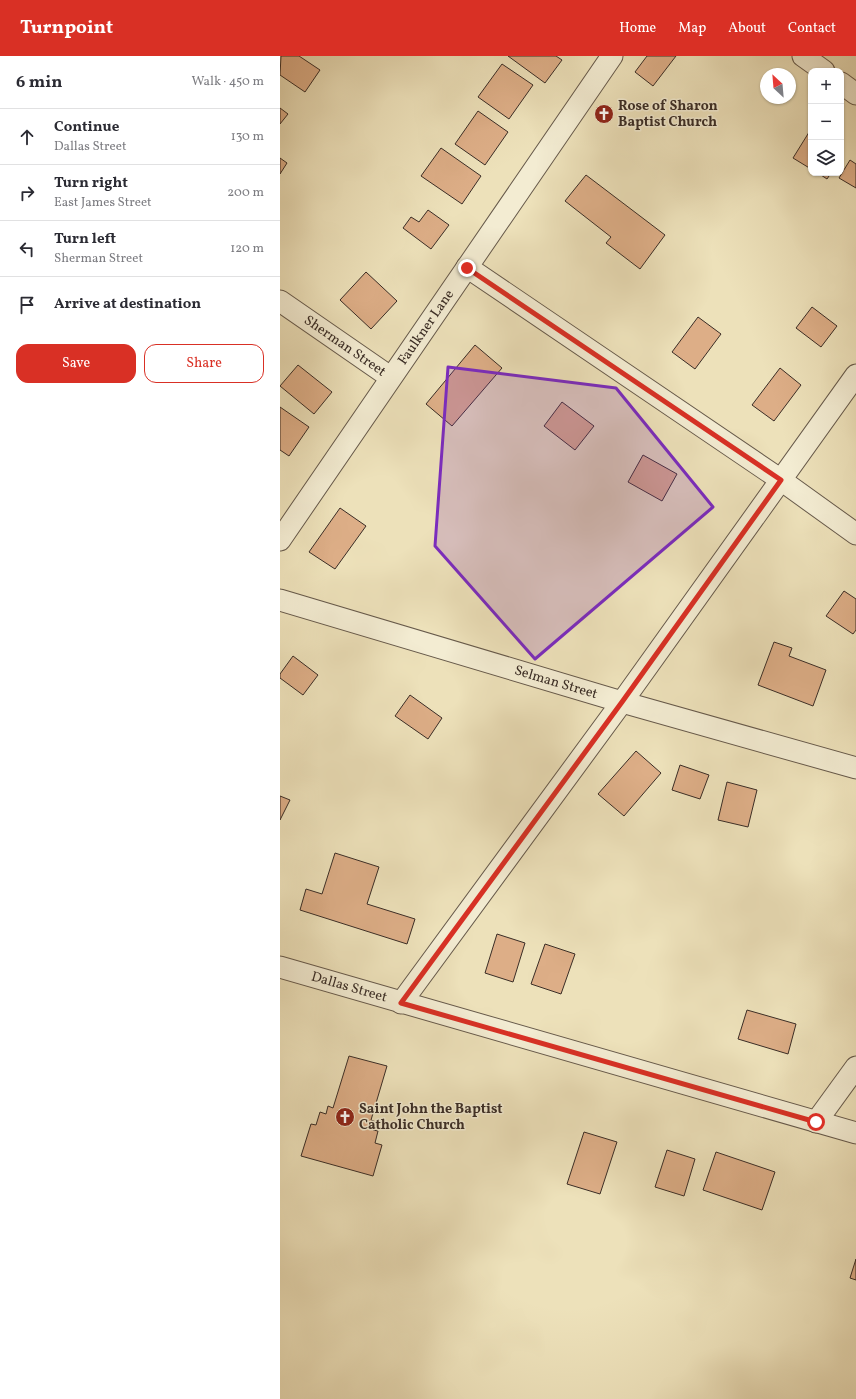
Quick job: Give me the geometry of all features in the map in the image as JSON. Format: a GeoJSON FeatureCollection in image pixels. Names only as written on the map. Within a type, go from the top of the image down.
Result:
{"type":"FeatureCollection","features":[{"type":"Feature","properties":{"kind":"street","name":"Faulkner Lane"},"geometry":{"type":"LineString","coordinates":[[280,540],[390,377],[467,268],[612,56]]}},
{"type":"Feature","properties":{"kind":"street"},"geometry":{"type":"LineString","coordinates":[[803,56],[820,68]]}},
{"type":"Feature","properties":{"kind":"street"},"geometry":{"type":"LineString","coordinates":[[844,85],[856,94]]}},
{"type":"Feature","properties":{"kind":"street"},"geometry":{"type":"LineString","coordinates":[[467,268],[781,480],[856,534]]}},
{"type":"Feature","properties":{"kind":"street","name":"Sherman Street"},"geometry":{"type":"LineString","coordinates":[[280,301],[390,377]]}},
{"type":"Feature","properties":{"kind":"street"},"geometry":{"type":"LineString","coordinates":[[401,1003],[622,702],[856,375]]}},
{"type":"Feature","properties":{"kind":"street","name":"Selman Street"},"geometry":{"type":"LineString","coordinates":[[280,600],[622,702],[856,768]]}},
{"type":"Feature","properties":{"kind":"street","name":"Dallas Street"},"geometry":{"type":"LineString","coordinates":[[280,967],[856,1133]]}},
{"type":"Feature","properties":{"kind":"street"},"geometry":{"type":"LineString","coordinates":[[816,1122],[856,1067]]}},
{"type":"Feature","properties":{"kind":"highlighted area"},"geometry":{"type":"Polygon","coordinates":[[[448,367],[616,388],[713,507],[535,659],[435,546],[448,367]]]}},
{"type":"Feature","properties":{"kind":"building"},"geometry":{"type":"Polygon","coordinates":[[[281,56],[299,56],[320,70],[305,92],[280,75],[281,56]]]}},
{"type":"Feature","properties":{"kind":"building"},"geometry":{"type":"Polygon","coordinates":[[[508,56],[556,56],[562,60],[545,83],[508,56]]]}},
{"type":"Feature","properties":{"kind":"building"},"geometry":{"type":"Polygon","coordinates":[[[647,56],[676,56],[653,86],[635,72],[647,56]]]}},
{"type":"Feature","properties":{"kind":"building"},"geometry":{"type":"Polygon","coordinates":[[[502,64],[533,85],[509,119],[478,97],[502,64]]]}},
{"type":"Feature","properties":{"kind":"building"},"geometry":{"type":"Polygon","coordinates":[[[280,108],[288,114],[280,124],[280,108]]]}},
{"type":"Feature","properties":{"kind":"building"},"geometry":{"type":"Polygon","coordinates":[[[478,111],[508,132],[485,165],[455,144],[478,111]]]}},
{"type":"Feature","properties":{"kind":"building"},"geometry":{"type":"Polygon","coordinates":[[[808,134],[808,167],[793,158],[808,134]]]}},
{"type":"Feature","properties":{"kind":"building"},"geometry":{"type":"Polygon","coordinates":[[[441,148],[481,176],[462,204],[421,176],[441,148]]]}},
{"type":"Feature","properties":{"kind":"building"},"geometry":{"type":"Polygon","coordinates":[[[280,158],[287,163],[280,174],[280,158]]]}},
{"type":"Feature","properties":{"kind":"building"},"geometry":{"type":"Polygon","coordinates":[[[850,160],[856,164],[856,188],[839,178],[840,176],[844,176],[844,170],[850,160]]]}},
{"type":"Feature","properties":{"kind":"building"},"geometry":{"type":"Polygon","coordinates":[[[586,175],[665,235],[640,269],[606,243],[611,237],[565,201],[586,175]]]}},
{"type":"Feature","properties":{"kind":"building"},"geometry":{"type":"Polygon","coordinates":[[[428,210],[449,225],[431,249],[403,228],[411,217],[419,222],[428,210]]]}},
{"type":"Feature","properties":{"kind":"building"},"geometry":{"type":"Polygon","coordinates":[[[366,272],[397,301],[371,329],[340,300],[366,272]]]}},
{"type":"Feature","properties":{"kind":"building"},"geometry":{"type":"Polygon","coordinates":[[[812,307],[837,326],[821,347],[796,328],[812,307]]]}},
{"type":"Feature","properties":{"kind":"building"},"geometry":{"type":"Polygon","coordinates":[[[698,317],[721,334],[695,369],[672,352],[698,317]]]}},
{"type":"Feature","properties":{"kind":"building"},"geometry":{"type":"Polygon","coordinates":[[[475,345],[502,368],[452,426],[426,404],[475,345]]]}},
{"type":"Feature","properties":{"kind":"building"},"geometry":{"type":"Polygon","coordinates":[[[298,365],[332,392],[314,414],[280,386],[298,365]]]}},
{"type":"Feature","properties":{"kind":"building"},"geometry":{"type":"Polygon","coordinates":[[[780,368],[801,385],[774,421],[752,405],[780,368]]]}},
{"type":"Feature","properties":{"kind":"building"},"geometry":{"type":"Polygon","coordinates":[[[562,402],[594,426],[575,450],[544,426],[562,402]]]}},
{"type":"Feature","properties":{"kind":"building"},"geometry":{"type":"Polygon","coordinates":[[[280,407],[309,427],[289,456],[280,450],[280,407]]]}},
{"type":"Feature","properties":{"kind":"building"},"geometry":{"type":"Polygon","coordinates":[[[643,455],[677,474],[662,501],[628,482],[643,455]]]}},
{"type":"Feature","properties":{"kind":"building"},"geometry":{"type":"Polygon","coordinates":[[[340,508],[366,526],[335,569],[309,552],[340,508]]]}},
{"type":"Feature","properties":{"kind":"building"},"geometry":{"type":"Polygon","coordinates":[[[844,591],[856,599],[856,630],[853,634],[826,616],[844,591]]]}},
{"type":"Feature","properties":{"kind":"building"},"geometry":{"type":"Polygon","coordinates":[[[774,642],[792,648],[789,656],[826,670],[813,706],[758,685],[774,642]]]}},
{"type":"Feature","properties":{"kind":"building"},"geometry":{"type":"Polygon","coordinates":[[[293,656],[318,675],[303,695],[280,678],[280,674],[293,656]]]}},
{"type":"Feature","properties":{"kind":"building"},"geometry":{"type":"Polygon","coordinates":[[[410,695],[442,718],[428,739],[395,716],[410,695]]]}},
{"type":"Feature","properties":{"kind":"building"},"geometry":{"type":"Polygon","coordinates":[[[636,751],[661,773],[624,816],[598,794],[636,751]]]}},
{"type":"Feature","properties":{"kind":"building"},"geometry":{"type":"Polygon","coordinates":[[[680,765],[709,775],[700,799],[672,790],[680,765]]]}},
{"type":"Feature","properties":{"kind":"building"},"geometry":{"type":"Polygon","coordinates":[[[727,782],[757,790],[748,827],[718,820],[727,782]]]}},
{"type":"Feature","properties":{"kind":"building"},"geometry":{"type":"Polygon","coordinates":[[[280,796],[290,800],[280,820],[280,796]]]}},
{"type":"Feature","properties":{"kind":"building"},"geometry":{"type":"Polygon","coordinates":[[[335,853],[379,867],[367,904],[415,919],[407,944],[300,910],[306,889],[322,894],[335,853]]]}},
{"type":"Feature","properties":{"kind":"building"},"geometry":{"type":"Polygon","coordinates":[[[497,934],[525,943],[513,982],[485,973],[497,934]]]}},
{"type":"Feature","properties":{"kind":"building"},"geometry":{"type":"Polygon","coordinates":[[[545,944],[575,954],[561,994],[531,984],[545,944]]]}},
{"type":"Feature","properties":{"kind":"building"},"geometry":{"type":"Polygon","coordinates":[[[747,1010],[796,1024],[788,1054],[738,1039],[747,1010]]]}},
{"type":"Feature","properties":{"kind":"building","name":"Saint John the Baptist Catholic Church"},"geometry":{"type":"Polygon","coordinates":[[[349,1056],[387,1066],[371,1120],[376,1122],[373,1130],[378,1131],[375,1143],[382,1145],[373,1176],[301,1156],[311,1124],[316,1125],[320,1112],[326,1114],[328,1106],[333,1108],[349,1056]]]}},
{"type":"Feature","properties":{"kind":"building"},"geometry":{"type":"Polygon","coordinates":[[[584,1132],[617,1142],[600,1194],[567,1184],[584,1132]]]}},
{"type":"Feature","properties":{"kind":"building"},"geometry":{"type":"Polygon","coordinates":[[[667,1150],[695,1159],[684,1196],[655,1187],[667,1150]]]}},
{"type":"Feature","properties":{"kind":"building"},"geometry":{"type":"Polygon","coordinates":[[[716,1152],[775,1172],[762,1210],[703,1190],[716,1152]]]}},
{"type":"Feature","properties":{"kind":"building"},"geometry":{"type":"Polygon","coordinates":[[[856,1259],[856,1280],[850,1278],[856,1259]]]}},
{"type":"Feature","properties":{"kind":"place","name":"Rose of Sharon Baptist Church"},"geometry":{"type":"Point","coordinates":[604,114]}},
{"type":"Feature","properties":{"kind":"place","name":"Saint John the Baptist Catholic Church"},"geometry":{"type":"Point","coordinates":[345,1117]}},
{"type":"Feature","properties":{"kind":"route"},"geometry":{"type":"LineString","coordinates":[[467,268],[781,480],[622,702],[401,1003],[816,1122]]}}]}
